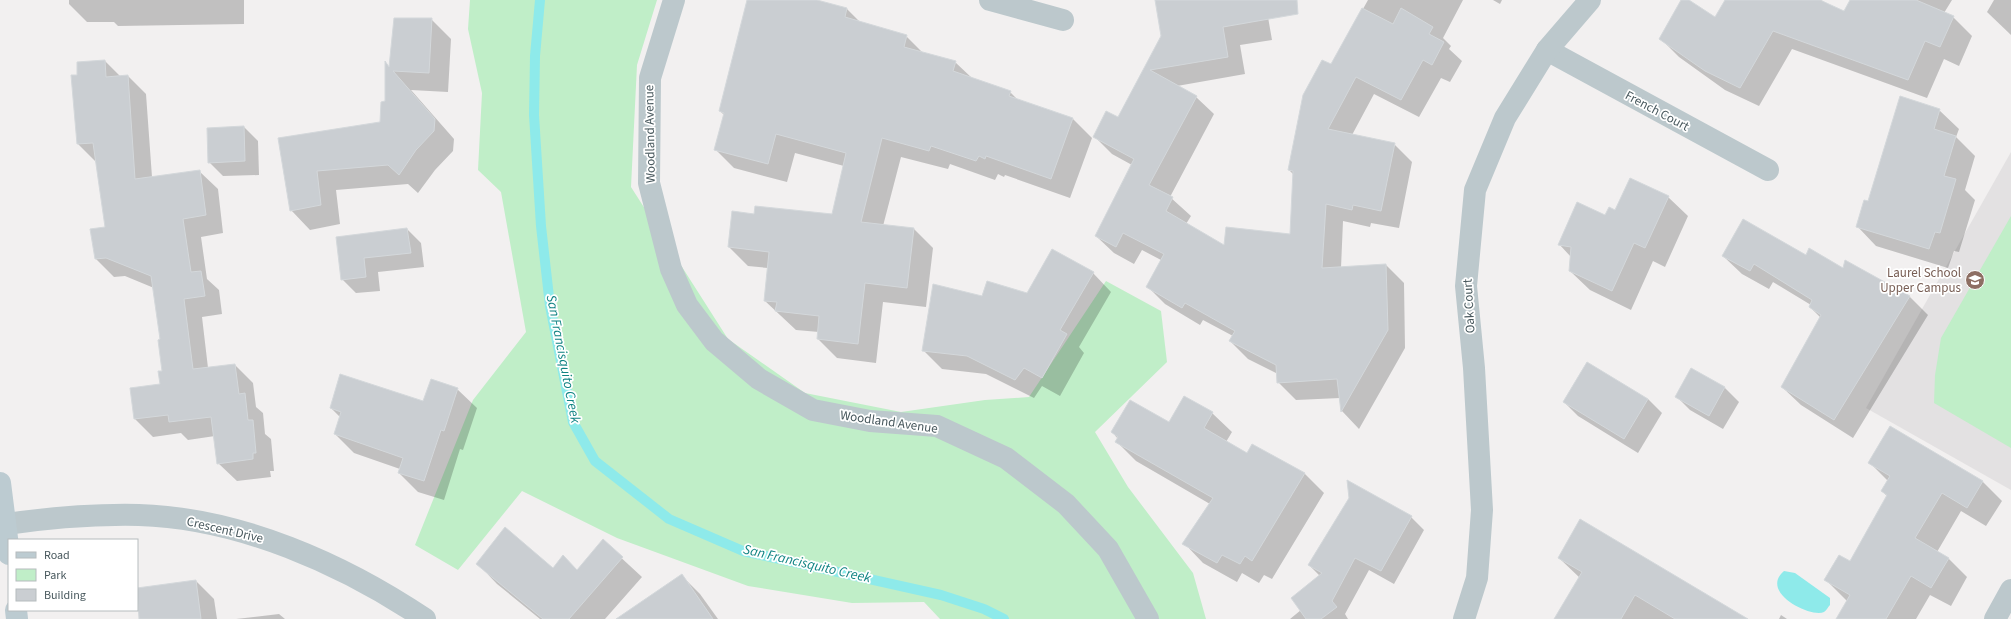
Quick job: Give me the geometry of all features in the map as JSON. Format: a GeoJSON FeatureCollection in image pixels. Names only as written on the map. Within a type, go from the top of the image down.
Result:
{"type":"FeatureCollection","features":[{"type":"Feature","properties":{"kind":"main road"},"geometry":{"type":"LineString","coordinates":[[0,484],[3,524],[8,549]]}},
{"type":"Feature","properties":{"kind":"street","name":"Woodland Avenue"},"geometry":{"type":"LineString","coordinates":[[674,0],[650,78],[649,183],[670,269],[687,305],[714,341],[759,379],[813,410],[870,421],[937,426],[1006,458],[1066,504],[1108,549],[1148,619]]}},
{"type":"Feature","properties":{"kind":"street"},"geometry":{"type":"LineString","coordinates":[[990,0],[1063,20]]}},
{"type":"Feature","properties":{"kind":"street","name":"Oak Court"},"geometry":{"type":"LineString","coordinates":[[1464,619],[1477,578],[1482,510],[1474,368],[1466,286],[1474,190],[1505,118],[1547,50],[1590,0]]}},
{"type":"Feature","properties":{"kind":"street","name":"French Court"},"geometry":{"type":"LineString","coordinates":[[1547,50],[1768,170]]}},
{"type":"Feature","properties":{"kind":"street","name":"Crescent Drive"},"geometry":{"type":"LineString","coordinates":[[3,524],[55,517],[140,515],[201,522],[261,538],[324,561],[387,593],[425,619]]}},
{"type":"Feature","properties":{"kind":"street"},"geometry":{"type":"LineString","coordinates":[[1995,619],[2011,590]]}},
{"type":"Feature","properties":{"kind":"shaded area","name":"Laurel School Upper Campus"},"geometry":{"type":"Polygon","coordinates":[[[2011,152],[2011,490],[1866,408],[2011,152]]]}},
{"type":"Feature","properties":{"kind":"green space"},"geometry":{"type":"Polygon","coordinates":[[[470,0],[657,0],[637,65],[631,187],[728,339],[805,393],[901,412],[985,400],[1029,397],[1106,281],[1161,311],[1167,362],[1095,432],[1128,487],[1193,573],[1206,619],[940,619],[924,602],[852,603],[748,586],[617,538],[522,491],[458,570],[415,545],[473,400],[526,332],[501,192],[478,170],[482,93],[468,29],[470,0]]]}},
{"type":"Feature","properties":{"kind":"green space"},"geometry":{"type":"Polygon","coordinates":[[[2011,216],[2011,448],[1934,403],[1935,375],[1941,338],[2011,216]]]}},
{"type":"Feature","properties":{"kind":"water"},"geometry":{"type":"Polygon","coordinates":[[[1784,571],[1795,573],[1830,598],[1830,605],[1826,611],[1817,613],[1808,611],[1789,602],[1782,595],[1778,587],[1778,579],[1784,571]]]}},
{"type":"Feature","properties":{"kind":"building"},"geometry":{"type":"Polygon","coordinates":[[[747,0],[817,0],[847,8],[845,17],[907,35],[904,47],[956,61],[953,71],[1011,91],[1009,96],[1073,118],[1051,179],[986,156],[985,159],[979,156],[976,161],[931,146],[929,151],[882,138],[861,222],[914,228],[907,288],[865,283],[858,344],[817,339],[819,316],[775,311],[777,302],[764,301],[769,252],[728,247],[732,211],[754,214],[755,206],[832,214],[846,153],[776,134],[768,164],[714,150],[724,113],[719,111],[747,0]]]}},
{"type":"Feature","properties":{"kind":"building"},"geometry":{"type":"Polygon","coordinates":[[[1155,0],[1297,0],[1298,14],[1223,27],[1228,57],[1150,70],[1197,96],[1149,185],[1173,197],[1166,211],[1224,245],[1226,227],[1290,234],[1293,171],[1288,170],[1303,95],[1322,60],[1331,64],[1362,8],[1393,24],[1401,8],[1433,27],[1429,34],[1444,42],[1432,65],[1423,60],[1401,100],[1356,77],[1328,129],[1395,143],[1381,211],[1353,205],[1352,210],[1326,204],[1322,268],[1386,264],[1388,330],[1341,412],[1337,379],[1277,383],[1276,365],[1229,341],[1235,331],[1185,303],[1182,308],[1146,287],[1164,254],[1123,233],[1116,247],[1095,236],[1134,159],[1093,137],[1106,111],[1118,117],[1161,36],[1155,0]]]}},
{"type":"Feature","properties":{"kind":"building"},"geometry":{"type":"Polygon","coordinates":[[[1681,0],[1689,0],[1715,17],[1725,0],[1820,0],[1844,11],[1850,0],[1916,0],[1954,16],[1940,47],[1925,41],[1908,80],[1773,31],[1740,88],[1705,71],[1659,39],[1681,0]]]}},
{"type":"Feature","properties":{"kind":"building"},"geometry":{"type":"Polygon","coordinates":[[[394,18],[432,18],[429,73],[393,71],[435,119],[434,131],[416,150],[399,175],[388,165],[317,171],[321,205],[290,211],[278,138],[380,122],[381,102],[385,101],[385,61],[389,67],[394,18]]]}},
{"type":"Feature","properties":{"kind":"building"},"geometry":{"type":"Polygon","coordinates":[[[105,60],[106,77],[128,75],[135,179],[200,170],[206,215],[183,219],[191,272],[201,271],[205,296],[184,299],[193,369],[235,364],[239,394],[245,393],[248,420],[253,420],[256,453],[253,453],[253,459],[217,464],[211,417],[169,422],[168,415],[134,419],[130,388],[160,384],[158,371],[162,371],[158,340],[160,339],[151,276],[106,258],[95,259],[90,229],[105,227],[93,143],[77,144],[71,75],[77,75],[77,62],[105,60]]]}},
{"type":"Feature","properties":{"kind":"building"},"geometry":{"type":"Polygon","coordinates":[[[1900,96],[1940,109],[1934,129],[1956,136],[1944,176],[1956,179],[1940,233],[1935,232],[1929,249],[1856,227],[1864,200],[1868,201],[1900,96]]]}},
{"type":"Feature","properties":{"kind":"building"},"geometry":{"type":"Polygon","coordinates":[[[244,126],[245,161],[208,163],[207,128],[244,126]]]}},
{"type":"Feature","properties":{"kind":"building"},"geometry":{"type":"Polygon","coordinates":[[[1630,178],[1669,196],[1645,248],[1634,243],[1612,291],[1569,271],[1571,247],[1558,245],[1577,202],[1605,215],[1609,207],[1615,210],[1630,178]]]}},
{"type":"Feature","properties":{"kind":"building"},"geometry":{"type":"Polygon","coordinates":[[[1743,219],[1806,255],[1809,248],[1843,268],[1845,260],[1910,296],[1834,420],[1781,387],[1821,315],[1809,307],[1812,300],[1754,264],[1750,271],[1722,256],[1743,219]]]}},
{"type":"Feature","properties":{"kind":"building"},"geometry":{"type":"Polygon","coordinates":[[[407,228],[411,253],[364,258],[366,277],[341,280],[336,237],[407,228]]]}},
{"type":"Feature","properties":{"kind":"building"},"geometry":{"type":"Polygon","coordinates":[[[1052,249],[1094,272],[1060,330],[1067,334],[1042,378],[1024,368],[1015,380],[967,356],[922,351],[933,284],[982,296],[987,281],[1027,293],[1052,249]]]}},
{"type":"Feature","properties":{"kind":"building"},"geometry":{"type":"Polygon","coordinates":[[[1587,362],[1648,399],[1624,439],[1563,402],[1587,362]]]}},
{"type":"Feature","properties":{"kind":"building"},"geometry":{"type":"Polygon","coordinates":[[[1691,368],[1725,387],[1709,416],[1675,397],[1691,368]]]}},
{"type":"Feature","properties":{"kind":"building"},"geometry":{"type":"Polygon","coordinates":[[[340,374],[423,401],[431,379],[458,388],[444,431],[441,430],[424,481],[398,473],[403,458],[334,434],[341,412],[330,408],[340,374]]]}},
{"type":"Feature","properties":{"kind":"building"},"geometry":{"type":"Polygon","coordinates":[[[1184,396],[1213,412],[1204,428],[1247,453],[1252,444],[1305,473],[1252,561],[1245,556],[1240,564],[1222,555],[1217,563],[1182,544],[1213,498],[1115,442],[1118,437],[1111,432],[1130,400],[1169,422],[1184,396]]]}},
{"type":"Feature","properties":{"kind":"building"},"geometry":{"type":"Polygon","coordinates":[[[1890,426],[1983,481],[1967,508],[1942,493],[1915,538],[1949,558],[1931,588],[1911,576],[1886,619],[1836,619],[1850,595],[1824,580],[1839,555],[1850,561],[1887,495],[1881,491],[1890,476],[1868,463],[1890,426]]]}},
{"type":"Feature","properties":{"kind":"building"},"geometry":{"type":"Polygon","coordinates":[[[1347,480],[1412,516],[1381,571],[1355,558],[1332,601],[1337,607],[1321,619],[1306,619],[1291,598],[1322,573],[1308,565],[1349,498],[1347,480]]]}},
{"type":"Feature","properties":{"kind":"building"},"geometry":{"type":"Polygon","coordinates":[[[1580,519],[1748,619],[1675,619],[1635,595],[1621,619],[1554,619],[1582,572],[1558,558],[1580,519]]]}},
{"type":"Feature","properties":{"kind":"building"},"geometry":{"type":"Polygon","coordinates":[[[505,527],[553,568],[563,555],[577,570],[603,539],[623,557],[569,619],[543,619],[476,564],[505,527]]]}},
{"type":"Feature","properties":{"kind":"building"},"geometry":{"type":"Polygon","coordinates":[[[682,574],[713,619],[616,619],[682,574]]]}},
{"type":"Feature","properties":{"kind":"building"},"geometry":{"type":"Polygon","coordinates":[[[196,580],[201,619],[139,619],[138,588],[196,580]]]}},
{"type":"Feature","properties":{"kind":"waterway","name":"San Francisquito Creek"},"geometry":{"type":"LineString","coordinates":[[540,0],[535,56],[534,115],[541,226],[550,306],[573,422],[595,461],[669,519],[743,551],[941,595],[984,609],[1004,619]]}},
{"type":"Feature","properties":{"kind":"place","name":"Laurel School Upper Campus"},"geometry":{"type":"Point","coordinates":[1975,280]}}]}
